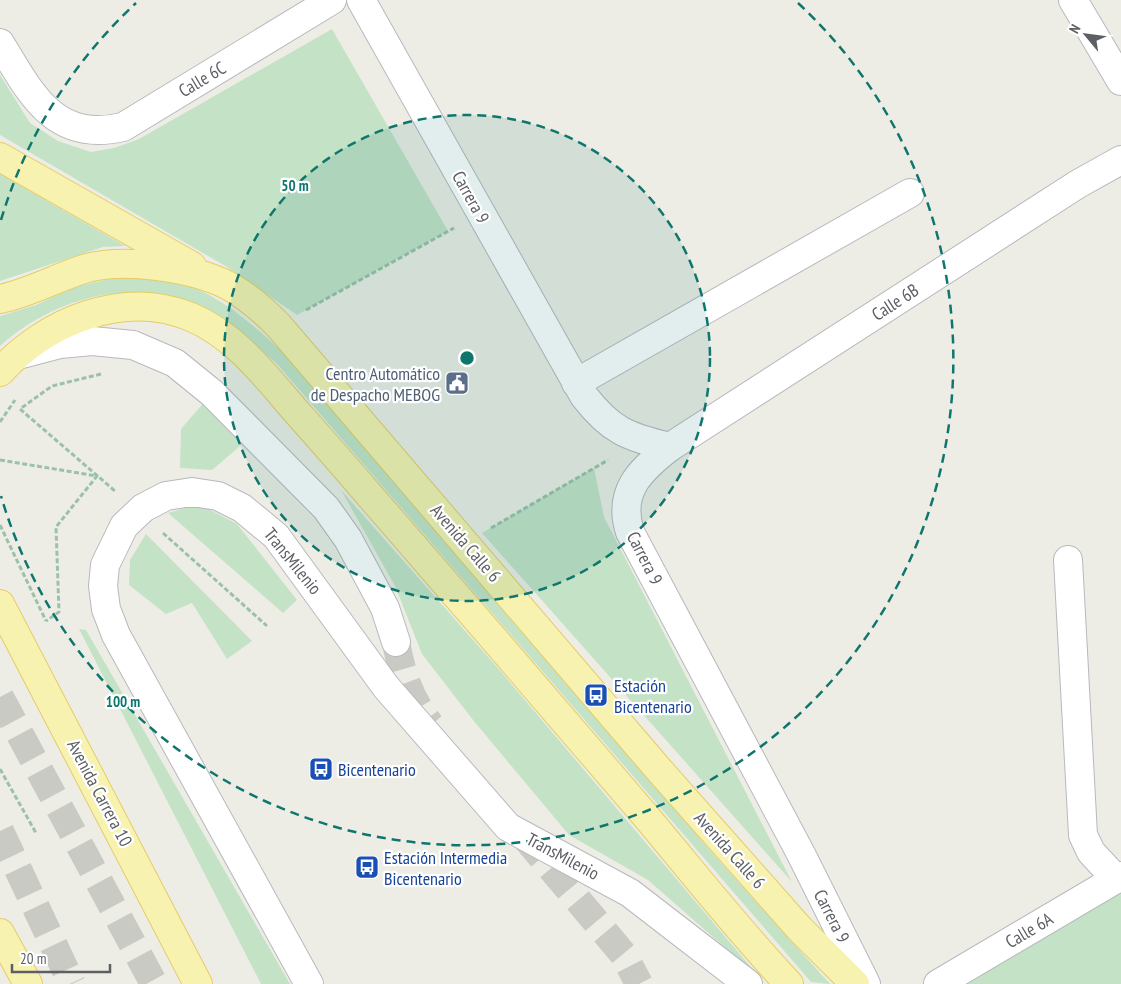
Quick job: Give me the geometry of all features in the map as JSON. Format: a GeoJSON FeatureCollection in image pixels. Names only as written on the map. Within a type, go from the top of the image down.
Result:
{"type":"FeatureCollection","features":[{"type":"Feature","properties":{"kind":"main road"},"geometry":{"type":"LineString","coordinates":[[0,156],[222,283]]}},
{"type":"Feature","properties":{"kind":"main road","name":"Avenida Calle 6"},"geometry":{"type":"LineString","coordinates":[[0,299],[90,268],[120,264],[165,267],[222,283],[261,309],[278,324],[660,771],[799,928],[855,984]]}},
{"type":"Feature","properties":{"kind":"main road"},"geometry":{"type":"LineString","coordinates":[[7,364],[43,334],[79,317],[119,307],[157,307],[190,316],[231,340],[264,374],[407,539],[789,984]]}},
{"type":"Feature","properties":{"kind":"main road","name":"Avenida Carrera 10"},"geometry":{"type":"LineString","coordinates":[[0,604],[198,984]]}},
{"type":"Feature","properties":{"kind":"main road"},"geometry":{"type":"LineString","coordinates":[[0,933],[28,984]]}},
{"type":"Feature","properties":{"kind":"street","name":"Calle 6C"},"geometry":{"type":"LineString","coordinates":[[0,44],[32,94],[47,110],[66,123],[84,130],[102,132],[123,127],[332,0]]}},
{"type":"Feature","properties":{"kind":"street","name":"Carrera 9"},"geometry":{"type":"LineString","coordinates":[[361,0],[576,382],[600,417],[618,431],[641,440],[670,447]]}},
{"type":"Feature","properties":{"kind":"street"},"geometry":{"type":"LineString","coordinates":[[1073,0],[1121,81]]}},
{"type":"Feature","properties":{"kind":"street","name":"Calle 6B"},"geometry":{"type":"LineString","coordinates":[[670,447],[1078,184],[1121,160]]}},
{"type":"Feature","properties":{"kind":"street"},"geometry":{"type":"LineString","coordinates":[[576,382],[910,193]]}},
{"type":"Feature","properties":{"kind":"street"},"geometry":{"type":"LineString","coordinates":[[7,364],[60,344],[92,341],[133,345],[174,363],[212,393],[326,508],[348,539],[385,608],[396,642]]}},
{"type":"Feature","properties":{"kind":"street","name":"Carrera 9"},"geometry":{"type":"LineString","coordinates":[[670,447],[637,477],[626,497],[625,515],[630,532],[801,854],[866,984]]}},
{"type":"Feature","properties":{"kind":"street","name":"TransMilenio"},"geometry":{"type":"LineString","coordinates":[[309,984],[116,634],[106,608],[103,586],[105,565],[111,550],[124,526],[143,508],[166,496],[192,492],[218,496],[256,518],[276,536],[386,687],[508,826],[630,892],[748,984]]}},
{"type":"Feature","properties":{"kind":"street"},"geometry":{"type":"LineString","coordinates":[[1068,560],[1083,835],[1091,852],[1118,878]]}},
{"type":"Feature","properties":{"kind":"street","name":"Calle 6A"},"geometry":{"type":"LineString","coordinates":[[938,984],[1118,878]]}},
{"type":"Feature","properties":{"kind":"path"},"geometry":{"type":"LineString","coordinates":[[278,324],[481,213]]}},
{"type":"Feature","properties":{"kind":"path"},"geometry":{"type":"LineString","coordinates":[[106,374],[52,386],[20,409],[115,491]]}},
{"type":"Feature","properties":{"kind":"path"},"geometry":{"type":"LineString","coordinates":[[0,422],[16,398]]}},
{"type":"Feature","properties":{"kind":"path"},"geometry":{"type":"LineString","coordinates":[[466,543],[641,440]]}},
{"type":"Feature","properties":{"kind":"path"},"geometry":{"type":"LineString","coordinates":[[0,460],[98,476]]}},
{"type":"Feature","properties":{"kind":"path"},"geometry":{"type":"LineString","coordinates":[[46,620],[60,612],[56,527],[98,476]]}},
{"type":"Feature","properties":{"kind":"path"},"geometry":{"type":"LineString","coordinates":[[156,528],[267,626]]}},
{"type":"Feature","properties":{"kind":"path"},"geometry":{"type":"LineString","coordinates":[[0,769],[36,833]]}},
{"type":"Feature","properties":{"kind":"green space"},"geometry":{"type":"Polygon","coordinates":[[[332,29],[448,231],[297,315],[227,267],[0,135],[0,75],[30,123],[58,141],[91,152],[114,148],[139,139],[332,29]]]}},
{"type":"Feature","properties":{"kind":"green space"},"geometry":{"type":"Polygon","coordinates":[[[0,174],[125,246],[103,247],[0,281],[0,174]]]}},
{"type":"Feature","properties":{"kind":"green space"},"geometry":{"type":"Polygon","coordinates":[[[115,278],[161,279],[197,289],[229,307],[287,356],[713,854],[830,984],[811,982],[277,364],[241,333],[201,307],[175,298],[149,293],[122,293],[95,296],[69,304],[44,315],[21,329],[0,346],[0,316],[36,305],[77,286],[115,278]]]}},
{"type":"Feature","properties":{"kind":"green space"},"geometry":{"type":"Polygon","coordinates":[[[212,393],[253,435],[212,470],[180,468],[181,429],[212,393]]]}},
{"type":"Feature","properties":{"kind":"green space"},"geometry":{"type":"Polygon","coordinates":[[[594,468],[604,517],[792,882],[482,533],[594,468]]]}},
{"type":"Feature","properties":{"kind":"green space"},"geometry":{"type":"Polygon","coordinates":[[[341,490],[497,667],[761,979],[648,880],[569,835],[473,720],[422,654],[395,586],[341,490]]]}},
{"type":"Feature","properties":{"kind":"green space"},"geometry":{"type":"Polygon","coordinates":[[[199,504],[237,524],[297,600],[283,613],[168,513],[199,504]]]}},
{"type":"Feature","properties":{"kind":"green space"},"geometry":{"type":"Polygon","coordinates":[[[146,534],[252,641],[227,659],[192,603],[166,614],[129,585],[130,560],[146,534]]]}},
{"type":"Feature","properties":{"kind":"green space"},"geometry":{"type":"Polygon","coordinates":[[[79,629],[86,630],[290,984],[261,984],[79,629]]]}},
{"type":"Feature","properties":{"kind":"green space"},"geometry":{"type":"Polygon","coordinates":[[[1121,889],[1121,984],[955,984],[1121,889]]]}},
{"type":"Feature","properties":{"kind":"tunnel"},"geometry":{"type":"LineString","coordinates":[[396,642],[401,665],[412,696],[431,725]]}},
{"type":"Feature","properties":{"kind":"tunnel"},"geometry":{"type":"LineString","coordinates":[[0,697],[154,984]]}},
{"type":"Feature","properties":{"kind":"tunnel"},"geometry":{"type":"LineString","coordinates":[[0,831],[72,984]]}},
{"type":"Feature","properties":{"kind":"tunnel"},"geometry":{"type":"LineString","coordinates":[[524,836],[624,955],[639,984]]}},
{"type":"Feature","properties":{"kind":"place","name":"Centro Automático de Despacho MEBOG"},"geometry":{"type":"Point","coordinates":[457,383]}},
{"type":"Feature","properties":{"kind":"place","name":"Estación Bicentenario"},"geometry":{"type":"Point","coordinates":[596,695]}},
{"type":"Feature","properties":{"kind":"place","name":"Bicentenario"},"geometry":{"type":"Point","coordinates":[321,769]}},
{"type":"Feature","properties":{"kind":"place","name":"Estación Intermedia Bicentenario"},"geometry":{"type":"Point","coordinates":[367,867]}}]}
